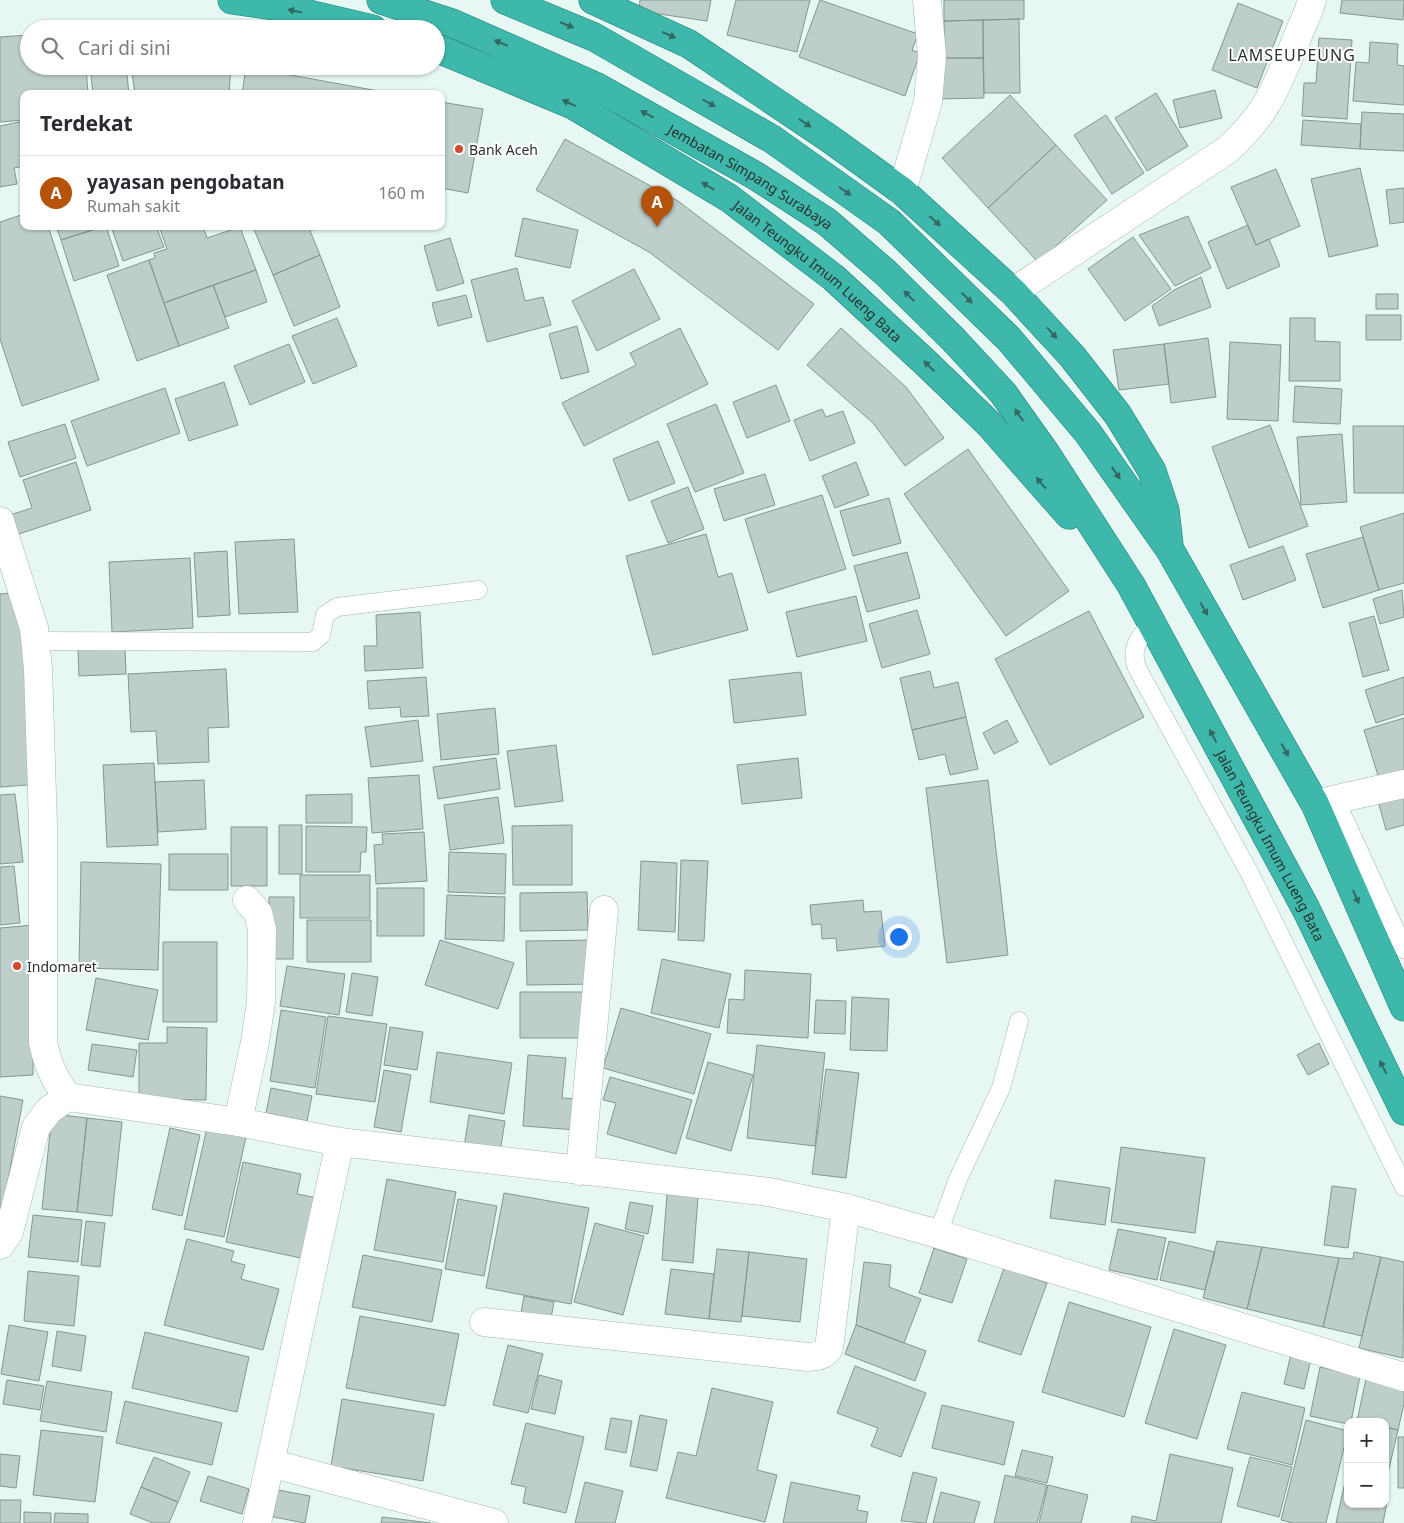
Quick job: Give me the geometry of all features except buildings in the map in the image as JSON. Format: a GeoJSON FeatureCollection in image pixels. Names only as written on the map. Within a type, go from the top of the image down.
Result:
{"type":"FeatureCollection","features":[{"type":"Feature","properties":{"kind":"highway"},"geometry":{"type":"LineString","coordinates":[[232,0],[274,6],[334,20]]}},
{"type":"Feature","properties":{"kind":"highway","name":"Jembatan Simpang Surabaya"},"geometry":{"type":"LineString","coordinates":[[381,0],[443,20]]}},
{"type":"Feature","properties":{"kind":"highway"},"geometry":{"type":"LineString","coordinates":[[505,0],[594,37],[772,140],[889,222],[1009,338],[1088,433],[1170,550],[1325,801],[1404,1007]]}},
{"type":"Feature","properties":{"kind":"highway"},"geometry":{"type":"LineString","coordinates":[[593,0],[631,9],[689,44],[902,191],[1013,292],[1072,356],[1118,415],[1152,471],[1165,510],[1170,550]]}},
{"type":"Feature","properties":{"kind":"highway","name":"Jembatan Simpang Surabaya"},"geometry":{"type":"LineString","coordinates":[[445,21],[595,86],[756,176],[826,222],[886,273],[953,338],[1003,393],[1047,455]]}},
{"type":"Feature","properties":{"kind":"highway","name":"Jalan Teungku Imum Lueng Bata"},"geometry":{"type":"LineString","coordinates":[[445,52],[573,105],[729,198],[834,278],[989,424],[1131,585]]}},
{"type":"Feature","properties":{"kind":"highway","name":"Jalan Teungku Imum Lueng Bata"},"geometry":{"type":"LineString","coordinates":[[1047,455],[1131,585],[1152,623],[1306,909],[1404,1111]]}},
{"type":"Feature","properties":{"kind":"street"},"geometry":{"type":"LineString","coordinates":[[902,191],[928,102],[932,56],[927,0]]}},
{"type":"Feature","properties":{"kind":"street"},"geometry":{"type":"LineString","coordinates":[[1013,292],[1227,150],[1245,134],[1263,112],[1277,86],[1312,0]]}},
{"type":"Feature","properties":{"kind":"street"},"geometry":{"type":"LineString","coordinates":[[0,521],[25,594],[34,628],[38,668],[44,825],[44,1043],[48,1065],[55,1081],[68,1097]]}},
{"type":"Feature","properties":{"kind":"street"},"geometry":{"type":"LineString","coordinates":[[1325,801],[1404,784]]}},
{"type":"Feature","properties":{"kind":"street"},"geometry":{"type":"LineString","coordinates":[[238,1122],[255,1042],[261,1002],[262,929],[258,913],[248,900]]}},
{"type":"Feature","properties":{"kind":"street"},"geometry":{"type":"LineString","coordinates":[[580,1171],[604,910]]}},
{"type":"Feature","properties":{"kind":"street"},"geometry":{"type":"LineString","coordinates":[[0,1245],[9,1232],[36,1127],[48,1110],[68,1097],[238,1122],[340,1142],[770,1192],[846,1208],[938,1234],[1404,1377]]}},
{"type":"Feature","properties":{"kind":"street"},"geometry":{"type":"LineString","coordinates":[[257,1523],[340,1142]]}},
{"type":"Feature","properties":{"kind":"street"},"geometry":{"type":"LineString","coordinates":[[484,1322],[677,1344],[808,1357],[819,1356],[824,1354],[828,1348],[846,1208]]}},
{"type":"Feature","properties":{"kind":"street"},"geometry":{"type":"LineString","coordinates":[[270,1463],[494,1523]]}},
{"type":"Feature","properties":{"kind":"lane"},"geometry":{"type":"LineString","coordinates":[[35,641],[313,642],[321,635],[325,615],[337,607],[478,590]]}},
{"type":"Feature","properties":{"kind":"lane"},"geometry":{"type":"LineString","coordinates":[[1152,623],[1136,641],[1134,657],[1137,668],[1249,872],[1404,1186]]}},
{"type":"Feature","properties":{"kind":"lane"},"geometry":{"type":"LineString","coordinates":[[1325,801],[1404,949]]}},
{"type":"Feature","properties":{"kind":"lane"},"geometry":{"type":"LineString","coordinates":[[938,1234],[958,1180],[1001,1088],[1019,1021]]}},
{"type":"Feature","properties":{"kind":"place","name":"Bank Aceh"},"geometry":{"type":"Point","coordinates":[459,149]}},
{"type":"Feature","properties":{"kind":"place","name":"yayasan pengobatan"},"geometry":{"type":"Point","coordinates":[657,227]}},
{"type":"Feature","properties":{"kind":"place","name":"Indomaret"},"geometry":{"type":"Point","coordinates":[17,966]}},
{"type":"Feature","properties":{"kind":"district","name":"LAMSEUPEUNG"},"geometry":{"type":"Point","coordinates":[1292,55]}}]}
